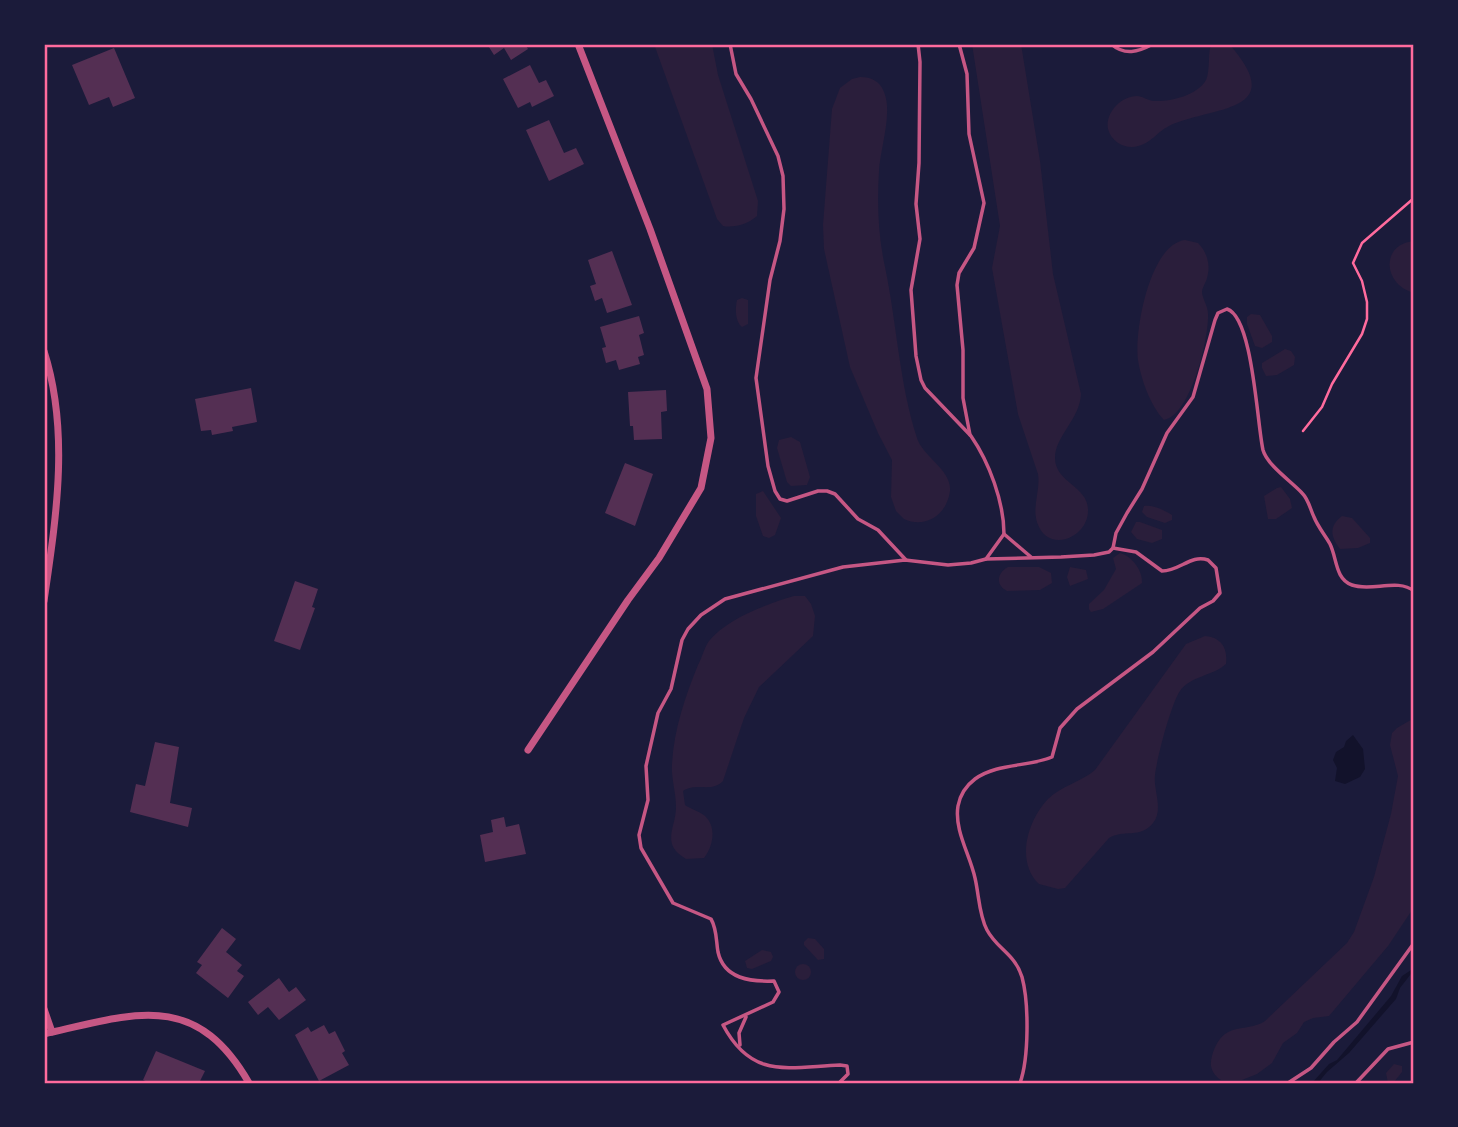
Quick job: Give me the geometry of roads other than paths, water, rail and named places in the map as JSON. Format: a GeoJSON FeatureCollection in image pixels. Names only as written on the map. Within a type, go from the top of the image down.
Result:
{"type":"FeatureCollection","features":[{"type":"Feature","properties":{"kind":"street"},"geometry":{"type":"LineString","coordinates":[[528,750],[659,558],[701,488],[711,438],[706,389],[650,229],[578,44]]}},
{"type":"Feature","properties":{"kind":"street"},"geometry":{"type":"LineString","coordinates":[[44,351],[54,402],[60,473],[44,601]]}},
{"type":"Feature","properties":{"kind":"street"},"geometry":{"type":"LineString","coordinates":[[44,1009],[48,1033],[152,1014],[172,1016],[190,1022],[228,1050],[249,1083]]}},
{"type":"Feature","properties":{"kind":"lane"},"geometry":{"type":"LineString","coordinates":[[730,44],[736,74],[778,156],[783,176],[784,209],[780,241],[756,377],[768,466],[775,491],[780,499],[787,501],[818,491],[835,494],[858,519],[878,530],[906,561]]}},
{"type":"Feature","properties":{"kind":"lane"},"geometry":{"type":"LineString","coordinates":[[918,44],[919,144],[916,209],[920,239],[911,290],[916,356],[925,388],[971,436],[989,472],[1002,511],[1004,534],[986,559]]}},
{"type":"Feature","properties":{"kind":"lane"},"geometry":{"type":"LineString","coordinates":[[960,44],[967,74],[969,134],[984,203],[974,248],[959,273],[957,285],[963,350],[963,398],[971,436]]}},
{"type":"Feature","properties":{"kind":"lane"},"geometry":{"type":"LineString","coordinates":[[1111,44],[1118,50],[1130,52],[1153,44]]}},
{"type":"Feature","properties":{"kind":"lane"},"geometry":{"type":"LineString","coordinates":[[839,1083],[848,1074],[847,1066],[771,1067],[753,1060],[742,1050],[723,1025],[773,1002],[778,997],[776,984],[774,981],[745,980],[724,967],[718,955],[711,919],[673,903],[639,842],[640,824],[649,796],[646,772],[658,713],[671,689],[682,640],[701,615],[734,596],[833,569],[906,561],[948,565],[986,559],[1010,560],[1109,552],[1167,433],[1193,397],[1215,320],[1219,313],[1227,309],[1235,314],[1241,325],[1264,451],[1307,498],[1315,520],[1330,545],[1341,577],[1358,586],[1405,586],[1414,591]]}},
{"type":"Feature","properties":{"kind":"lane"},"geometry":{"type":"LineString","coordinates":[[1004,534],[1031,557]]}},
{"type":"Feature","properties":{"kind":"lane"},"geometry":{"type":"LineString","coordinates":[[1020,1083],[1027,1038],[1023,984],[1013,958],[989,934],[984,921],[976,880],[958,817],[960,801],[967,787],[981,775],[1052,757],[1060,728],[1077,709],[1153,652],[1220,593],[1216,568],[1203,558],[1193,559],[1167,571],[1159,569],[1136,552],[1113,548]]}},
{"type":"Feature","properties":{"kind":"lane"},"geometry":{"type":"LineString","coordinates":[[1288,1083],[1311,1068],[1334,1041],[1357,1022],[1414,943]]}},
{"type":"Feature","properties":{"kind":"lane"},"geometry":{"type":"LineString","coordinates":[[742,1050],[738,1032],[750,1013]]}},
{"type":"Feature","properties":{"kind":"lane"},"geometry":{"type":"LineString","coordinates":[[1356,1083],[1388,1049],[1414,1042]]}}]}
